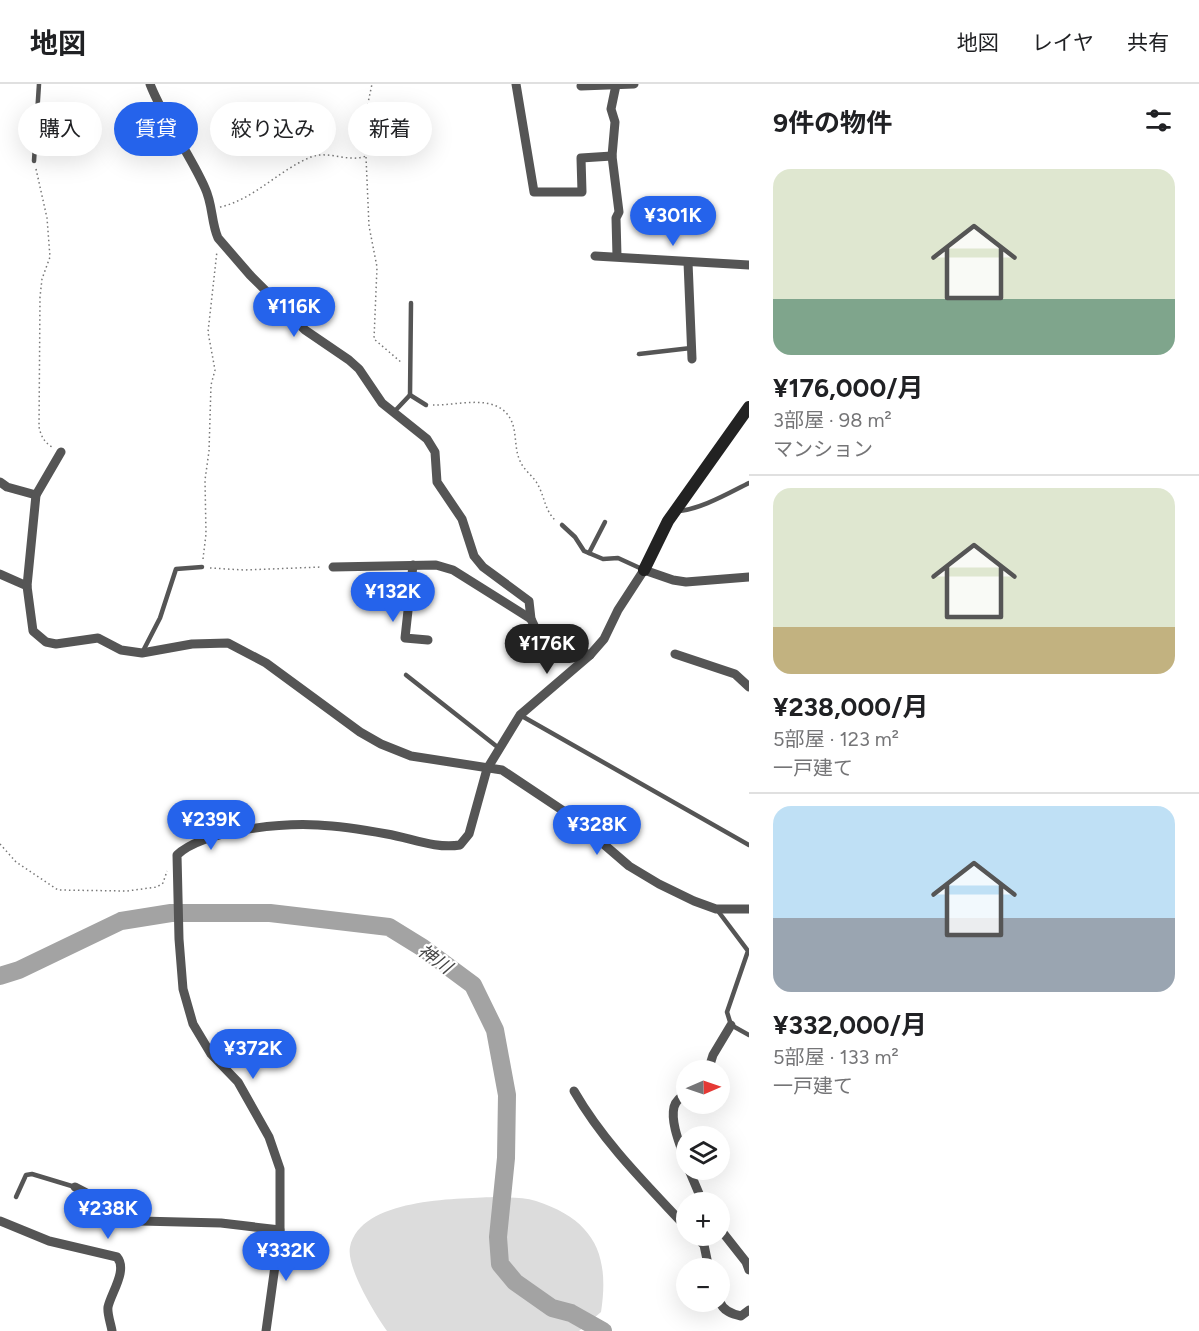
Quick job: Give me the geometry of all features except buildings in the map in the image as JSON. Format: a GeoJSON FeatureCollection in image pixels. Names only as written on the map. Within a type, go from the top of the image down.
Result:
{"type":"FeatureCollection","features":[{"type":"Feature","properties":{"kind":"street"},"geometry":{"type":"LineString","coordinates":[[150,84],[155,98],[204,186],[212,208],[218,238],[250,275],[306,330],[359,369],[382,403],[427,440],[435,452],[437,482],[462,519],[474,556],[483,567],[529,601],[531,619],[538,634],[590,655]]}},
{"type":"Feature","properties":{"kind":"street"},"geometry":{"type":"LineString","coordinates":[[516,84],[534,192],[582,192],[581,158],[612,156]]}},
{"type":"Feature","properties":{"kind":"street"},"geometry":{"type":"LineString","coordinates":[[581,86],[634,84]]}},
{"type":"Feature","properties":{"kind":"street"},"geometry":{"type":"LineString","coordinates":[[616,85],[611,109],[615,122],[612,156],[619,212],[616,218],[617,256]]}},
{"type":"Feature","properties":{"kind":"street"},"geometry":{"type":"LineString","coordinates":[[595,256],[749,265]]}},
{"type":"Feature","properties":{"kind":"street"},"geometry":{"type":"LineString","coordinates":[[688,262],[692,359]]}},
{"type":"Feature","properties":{"kind":"street"},"geometry":{"type":"LineString","coordinates":[[266,1331],[280,1230],[280,1169],[269,1137],[238,1082],[211,1054],[194,1024],[183,989],[178,939],[177,855],[185,847],[200,840],[237,832],[297,825],[348,828],[389,834],[430,845],[450,847],[459,845],[469,834],[487,769],[520,715],[590,655],[610,629],[618,610],[644,570],[668,520],[743,426],[749,407]]}},
{"type":"Feature","properties":{"kind":"street"},"geometry":{"type":"LineString","coordinates":[[61,452],[36,495],[27,586],[33,631],[46,642],[56,644],[98,638],[121,650],[142,653],[192,644],[228,643],[266,663],[360,732],[381,744],[411,756],[502,770],[571,816],[629,866],[694,902],[716,909],[749,909]]}},
{"type":"Feature","properties":{"kind":"street"},"geometry":{"type":"LineString","coordinates":[[0,482],[8,487],[36,495]]}},
{"type":"Feature","properties":{"kind":"street"},"geometry":{"type":"LineString","coordinates":[[333,567],[436,565],[453,570],[531,619]]}},
{"type":"Feature","properties":{"kind":"street"},"geometry":{"type":"LineString","coordinates":[[413,566],[405,638],[428,640]]}},
{"type":"Feature","properties":{"kind":"street"},"geometry":{"type":"LineString","coordinates":[[644,570],[686,582],[749,577]]}},
{"type":"Feature","properties":{"kind":"street"},"geometry":{"type":"LineString","coordinates":[[0,574],[27,586]]}},
{"type":"Feature","properties":{"kind":"street"},"geometry":{"type":"LineString","coordinates":[[675,654],[735,674],[749,687]]}},
{"type":"Feature","properties":{"kind":"street"},"geometry":{"type":"LineString","coordinates":[[711,1060],[731,1025]]}},
{"type":"Feature","properties":{"kind":"street"},"geometry":{"type":"LineString","coordinates":[[574,1091],[589,1117],[625,1163],[676,1216]]}},
{"type":"Feature","properties":{"kind":"street"},"geometry":{"type":"LineString","coordinates":[[676,1102],[674,1106],[676,1128]]}},
{"type":"Feature","properties":{"kind":"street"},"geometry":{"type":"LineString","coordinates":[[75,1187],[140,1221],[220,1223],[280,1230]]}},
{"type":"Feature","properties":{"kind":"street"},"geometry":{"type":"LineString","coordinates":[[0,1221],[49,1241],[117,1257],[121,1261],[121,1268],[107,1309],[112,1331]]}},
{"type":"Feature","properties":{"kind":"street"},"geometry":{"type":"LineString","coordinates":[[730,1242],[746,1262],[749,1270]]}},
{"type":"Feature","properties":{"kind":"street"},"geometry":{"type":"LineString","coordinates":[[728,1312],[741,1316],[749,1310]]}},
{"type":"Feature","properties":{"kind":"lane"},"geometry":{"type":"LineString","coordinates":[[34,161],[39,84]]}},
{"type":"Feature","properties":{"kind":"lane"},"geometry":{"type":"LineString","coordinates":[[393,413],[410,395],[411,303]]}},
{"type":"Feature","properties":{"kind":"lane"},"geometry":{"type":"LineString","coordinates":[[639,354],[691,348]]}},
{"type":"Feature","properties":{"kind":"lane"},"geometry":{"type":"LineString","coordinates":[[410,395],[426,405]]}},
{"type":"Feature","properties":{"kind":"lane"},"geometry":{"type":"LineString","coordinates":[[675,511],[684,511],[725,496],[749,483]]}},
{"type":"Feature","properties":{"kind":"lane"},"geometry":{"type":"LineString","coordinates":[[589,553],[605,522]]}},
{"type":"Feature","properties":{"kind":"lane"},"geometry":{"type":"LineString","coordinates":[[562,525],[584,551],[603,559],[618,558],[644,570]]}},
{"type":"Feature","properties":{"kind":"lane"},"geometry":{"type":"LineString","coordinates":[[142,653],[160,618],[176,570],[202,567]]}},
{"type":"Feature","properties":{"kind":"lane"},"geometry":{"type":"LineString","coordinates":[[406,675],[500,749]]}},
{"type":"Feature","properties":{"kind":"lane"},"geometry":{"type":"LineString","coordinates":[[520,715],[749,845]]}},
{"type":"Feature","properties":{"kind":"lane"},"geometry":{"type":"LineString","coordinates":[[716,909],[748,951],[727,1012],[731,1025],[749,1035]]}},
{"type":"Feature","properties":{"kind":"lane"},"geometry":{"type":"LineString","coordinates":[[16,1197],[26,1175],[32,1174],[75,1187]]}},
{"type":"Feature","properties":{"kind":"path"},"geometry":{"type":"LineString","coordinates":[[368,102],[372,84]]}},
{"type":"Feature","properties":{"kind":"path"},"geometry":{"type":"LineString","coordinates":[[212,208],[235,203],[312,156],[324,155],[356,160],[366,156],[369,226],[377,267],[374,339],[410,370]]}},
{"type":"Feature","properties":{"kind":"path"},"geometry":{"type":"LineString","coordinates":[[34,161],[47,218],[50,256],[42,279],[40,297],[39,426],[41,435],[47,443],[61,452]]}},
{"type":"Feature","properties":{"kind":"path"},"geometry":{"type":"LineString","coordinates":[[218,238],[208,332],[215,370],[211,385],[209,451],[205,480],[206,534],[202,567],[244,570],[333,567]]}},
{"type":"Feature","properties":{"kind":"path"},"geometry":{"type":"LineString","coordinates":[[426,405],[493,404],[502,410],[511,420],[520,462],[539,486],[548,513],[562,525]]}},
{"type":"Feature","properties":{"kind":"path"},"geometry":{"type":"LineString","coordinates":[[0,844],[16,862],[58,890],[127,891],[157,887],[163,883],[172,855],[177,855]]}},
{"type":"Feature","properties":{"kind":"shaded area"},"geometry":{"type":"Polygon","coordinates":[[[494,1197],[536,1201],[572,1218],[584,1229],[594,1242],[600,1256],[603,1273],[601,1312],[579,1331],[387,1331],[362,1290],[352,1266],[350,1247],[358,1231],[372,1219],[390,1210],[412,1204],[494,1197]]]}},
{"type":"Feature","properties":{"kind":"waterway","name":"神川"},"geometry":{"type":"LineString","coordinates":[[0,976],[19,970],[121,921],[171,913],[270,913],[389,927],[423,948],[473,985],[495,1030],[507,1095],[506,1158],[498,1237],[500,1264],[515,1282],[552,1308],[571,1313],[603,1331]]}}]}
